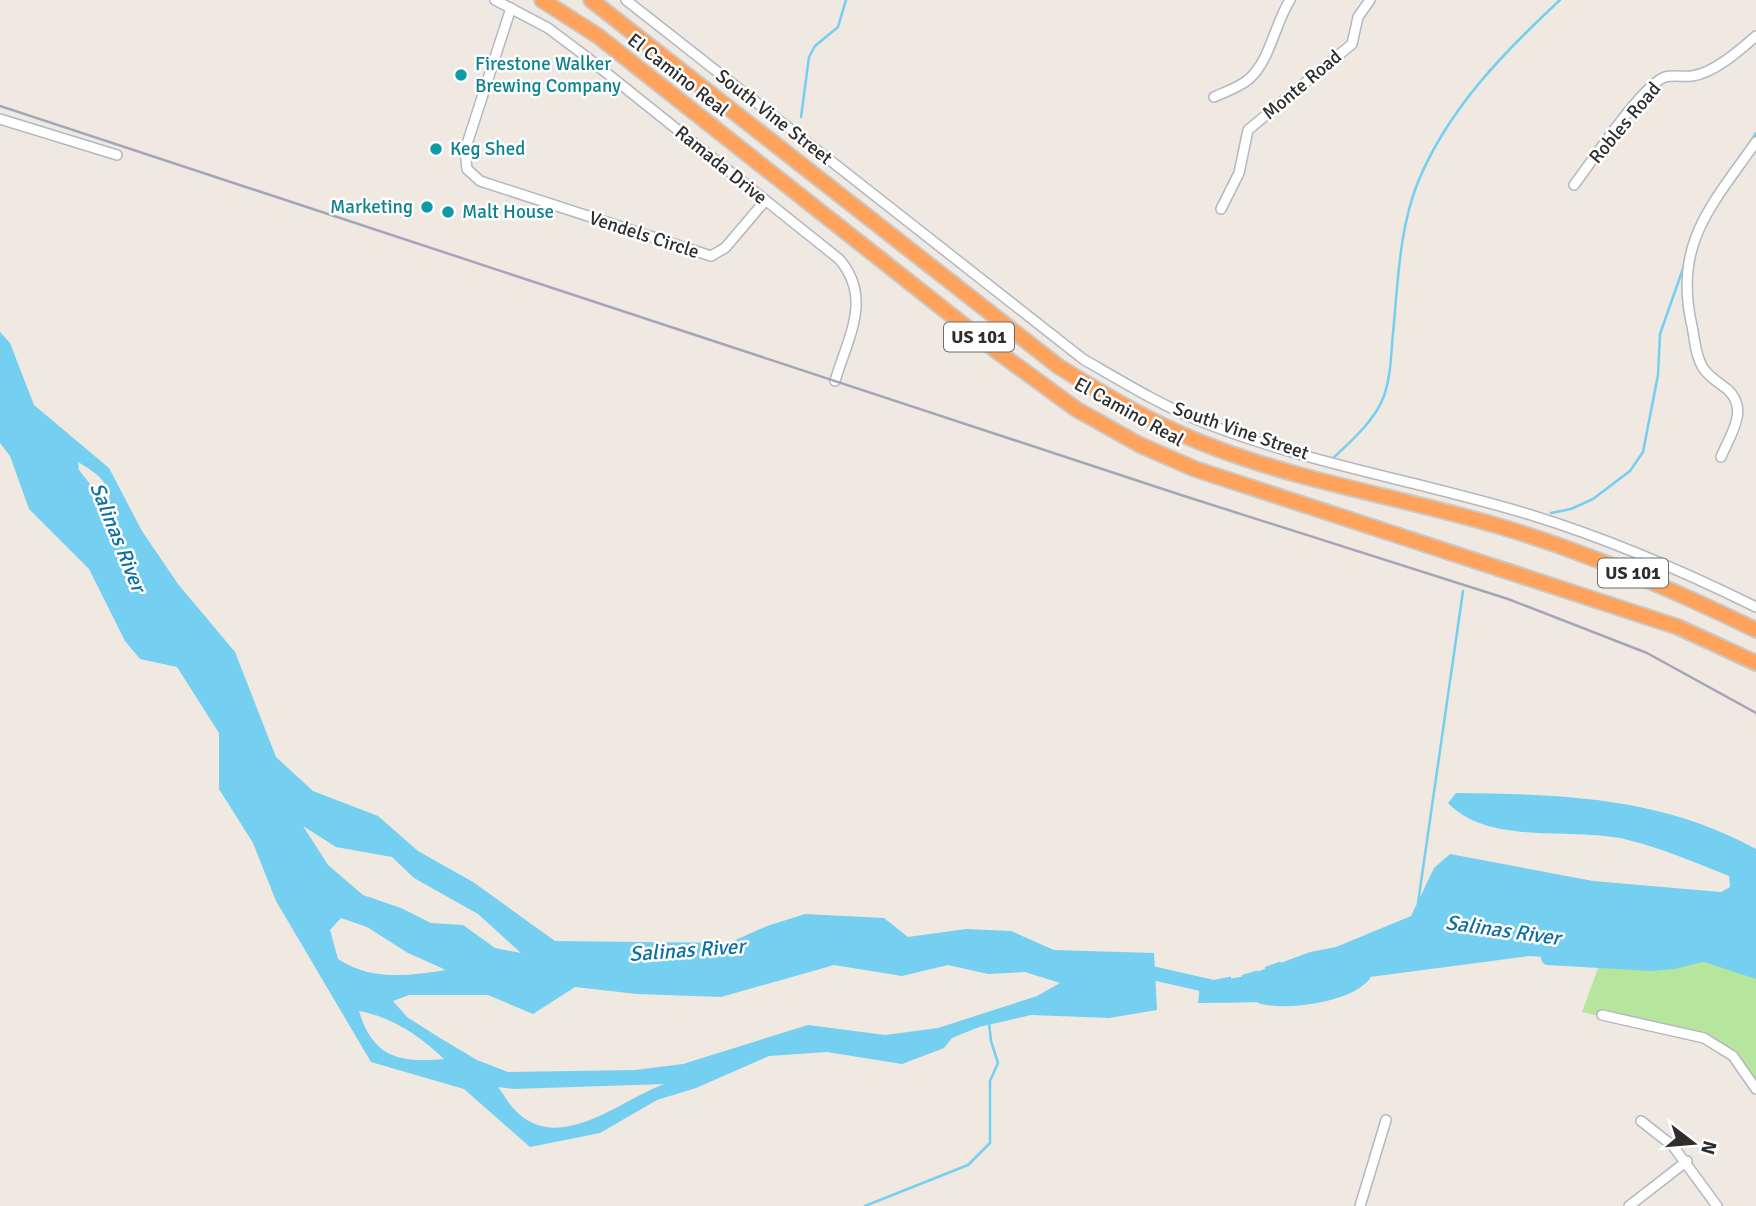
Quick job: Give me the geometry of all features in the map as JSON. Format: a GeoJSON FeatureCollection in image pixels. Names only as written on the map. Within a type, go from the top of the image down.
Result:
{"type":"FeatureCollection","features":[{"type":"Feature","properties":{"kind":"highway","name":"El Camino Real"},"geometry":{"type":"LineString","coordinates":[[541,0],[598,36],[994,349],[1076,409],[1140,445],[1195,469],[1678,627],[1756,663]]}},
{"type":"Feature","properties":{"kind":"highway","name":"El Camino Real"},"geometry":{"type":"LineString","coordinates":[[592,0],[1058,366],[1130,410],[1216,449],[1264,465],[1505,528],[1598,559],[1676,591],[1756,630]]}},
{"type":"Feature","properties":{"kind":"highway"},"geometry":{"type":"LineString","coordinates":[[1678,627],[1756,674]]}},
{"type":"Feature","properties":{"kind":"street","name":"Ramada Drive"},"geometry":{"type":"LineString","coordinates":[[495,0],[548,28],[584,55],[839,259],[856,285],[858,306],[835,381]]}},
{"type":"Feature","properties":{"kind":"street","name":"South Vine Street"},"geometry":{"type":"LineString","coordinates":[[626,0],[1083,359],[1143,394],[1204,422],[1327,461],[1527,514],[1645,555],[1756,607]]}},
{"type":"Feature","properties":{"kind":"street"},"geometry":{"type":"LineString","coordinates":[[1214,97],[1249,79],[1255,72],[1290,0]]}},
{"type":"Feature","properties":{"kind":"street","name":"Monte Road"},"geometry":{"type":"LineString","coordinates":[[1221,209],[1239,173],[1248,130],[1352,44],[1359,17],[1370,0]]}},
{"type":"Feature","properties":{"kind":"street","name":"Vendels Circle"},"geometry":{"type":"LineString","coordinates":[[511,8],[465,150],[464,162],[472,176],[543,204],[711,256],[725,248],[765,201]]}},
{"type":"Feature","properties":{"kind":"street","name":"Robles Road"},"geometry":{"type":"LineString","coordinates":[[1574,185],[1629,113],[1658,82],[1665,77],[1694,76],[1706,72],[1756,36]]}},
{"type":"Feature","properties":{"kind":"street"},"geometry":{"type":"LineString","coordinates":[[0,119],[117,155]]}},
{"type":"Feature","properties":{"kind":"street"},"geometry":{"type":"LineString","coordinates":[[1721,457],[1738,419],[1739,409],[1732,394],[1704,370],[1697,355],[1686,302],[1685,272],[1688,256],[1703,220],[1756,142]]}},
{"type":"Feature","properties":{"kind":"street"},"geometry":{"type":"LineString","coordinates":[[1602,1015],[1704,1038],[1732,1056],[1756,1089]]}},
{"type":"Feature","properties":{"kind":"street"},"geometry":{"type":"LineString","coordinates":[[1360,1206],[1386,1120]]}},
{"type":"Feature","properties":{"kind":"street"},"geometry":{"type":"LineString","coordinates":[[1641,1121],[1673,1146],[1687,1161],[1717,1206]]}},
{"type":"Feature","properties":{"kind":"street"},"geometry":{"type":"LineString","coordinates":[[1629,1206],[1687,1161]]}},
{"type":"Feature","properties":{"kind":"green space"},"geometry":{"type":"Polygon","coordinates":[[[1756,926],[1756,1089],[1721,1047],[1582,1012],[1601,960],[1675,962],[1727,948],[1756,926]]]}},
{"type":"Feature","properties":{"kind":"water"},"geometry":{"type":"Polygon","coordinates":[[[0,332],[10,343],[34,405],[109,468],[142,531],[178,584],[235,652],[276,757],[313,791],[378,816],[418,851],[473,882],[555,941],[729,943],[767,926],[805,914],[884,918],[908,937],[966,929],[1011,931],[1054,950],[1154,953],[1157,1010],[1109,1018],[1031,1015],[979,1027],[952,1038],[944,1048],[902,1064],[827,1052],[769,1056],[696,1088],[657,1100],[600,1133],[530,1147],[464,1089],[371,1062],[276,901],[253,843],[219,789],[219,733],[177,667],[140,659],[125,641],[89,569],[29,509],[10,456],[0,443],[0,332]],[[78,462],[79,470],[109,508],[108,492],[102,480],[78,462]],[[303,826],[328,865],[363,895],[401,908],[431,923],[463,925],[495,948],[521,953],[478,914],[414,878],[392,857],[336,847],[303,826]],[[341,918],[330,930],[338,959],[377,974],[404,975],[446,970],[408,953],[367,927],[341,918]],[[834,965],[721,997],[637,994],[575,987],[533,1014],[488,995],[409,995],[393,1001],[407,1017],[440,1038],[477,1060],[508,1072],[635,1070],[683,1064],[808,1025],[885,1035],[938,1028],[1037,996],[1060,983],[1025,972],[988,974],[948,965],[902,976],[834,965]],[[359,1011],[372,1039],[380,1048],[401,1058],[444,1059],[405,1029],[383,1018],[359,1011]],[[664,1084],[513,1089],[498,1087],[518,1113],[535,1124],[553,1128],[591,1120],[664,1084]]]}},
{"type":"Feature","properties":{"kind":"water"},"geometry":{"type":"Polygon","coordinates":[[[1456,793],[1573,797],[1648,809],[1684,818],[1756,849],[1756,979],[1692,958],[1651,964],[1530,956],[1362,978],[1330,994],[1308,998],[1198,1003],[1200,984],[1246,976],[1310,952],[1336,947],[1411,916],[1434,868],[1450,854],[1593,881],[1721,892],[1730,887],[1729,876],[1666,851],[1628,840],[1583,834],[1534,833],[1486,825],[1466,817],[1448,803],[1456,793]]]}},
{"type":"Feature","properties":{"kind":"waterway"},"geometry":{"type":"LineString","coordinates":[[801,117],[809,57],[815,46],[838,27],[846,0]]}},
{"type":"Feature","properties":{"kind":"waterway"},"geometry":{"type":"LineString","coordinates":[[1330,461],[1368,423],[1384,396],[1390,365],[1403,237],[1412,200],[1430,155],[1479,83],[1518,40],[1560,0]]}},
{"type":"Feature","properties":{"kind":"waterway"},"geometry":{"type":"LineString","coordinates":[[1745,151],[1756,133]]}},
{"type":"Feature","properties":{"kind":"waterway"},"geometry":{"type":"LineString","coordinates":[[1707,205],[1735,165]]}},
{"type":"Feature","properties":{"kind":"waterway"},"geometry":{"type":"LineString","coordinates":[[1551,513],[1571,509],[1593,499],[1630,471],[1643,452],[1658,375],[1660,334],[1686,260]]}},
{"type":"Feature","properties":{"kind":"waterway"},"geometry":{"type":"LineString","coordinates":[[1418,903],[1463,591]]}},
{"type":"Feature","properties":{"kind":"waterway","name":"Salinas River"},"geometry":{"type":"LineString","coordinates":[[1548,958],[1651,964],[1674,962],[1705,954]]}},
{"type":"Feature","properties":{"kind":"waterway"},"geometry":{"type":"LineString","coordinates":[[1266,968],[1280,963]]}},
{"type":"Feature","properties":{"kind":"waterway","name":"Salinas River"},"geometry":{"type":"LineString","coordinates":[[1139,970],[1218,988]]}},
{"type":"Feature","properties":{"kind":"waterway"},"geometry":{"type":"LineString","coordinates":[[1243,976],[1257,972]]}},
{"type":"Feature","properties":{"kind":"waterway","name":"Salinas River"},"geometry":{"type":"LineString","coordinates":[[1262,997],[1286,999],[1330,993],[1344,988],[1364,975]]}},
{"type":"Feature","properties":{"kind":"waterway"},"geometry":{"type":"LineString","coordinates":[[1200,984],[1230,978]]}},
{"type":"Feature","properties":{"kind":"waterway"},"geometry":{"type":"LineString","coordinates":[[865,1206],[968,1165],[990,1143],[990,1081],[998,1063],[989,1023]]}},
{"type":"Feature","properties":{"kind":"railway"},"geometry":{"type":"LineString","coordinates":[[0,106],[1181,495],[1508,599],[1647,653],[1756,713]]}},
{"type":"Feature","properties":{"kind":"place","name":"Firestone Walker Brewing Company"},"geometry":{"type":"Point","coordinates":[461,75]}},
{"type":"Feature","properties":{"kind":"place","name":"Keg Shed"},"geometry":{"type":"Point","coordinates":[436,149]}},
{"type":"Feature","properties":{"kind":"place","name":"Marketing"},"geometry":{"type":"Point","coordinates":[427,207]}},
{"type":"Feature","properties":{"kind":"place","name":"Malt House"},"geometry":{"type":"Point","coordinates":[448,212]}}]}
